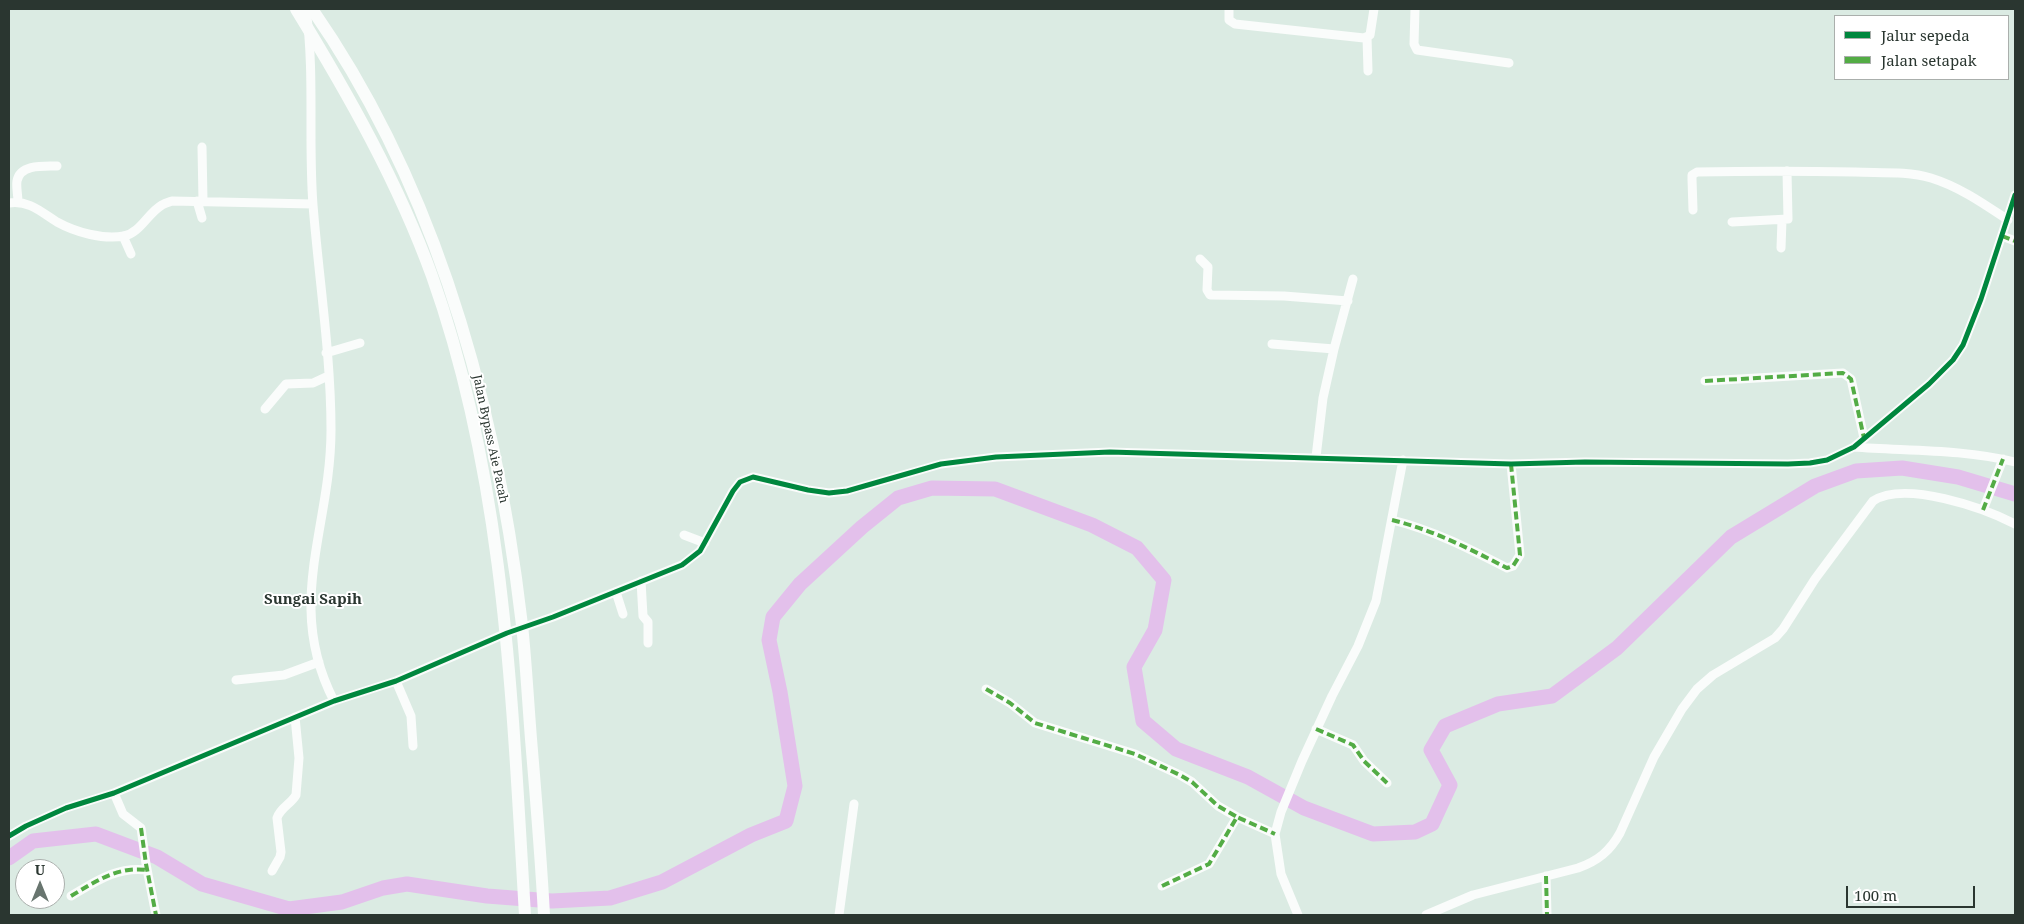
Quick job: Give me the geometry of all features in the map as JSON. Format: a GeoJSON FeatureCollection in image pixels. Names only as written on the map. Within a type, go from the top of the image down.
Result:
{"type":"FeatureCollection","features":[{"type":"Feature","properties":{"kind":"highway","name":"Jalan Bypass Aie Pacah"},"geometry":{"type":"LineString","coordinates":[[296,9],[350,100],[387,172],[422,251],[444,314],[476,432],[494,526],[506,633],[525,915]]}},
{"type":"Feature","properties":{"kind":"highway","name":"Jalan Bypass Aie Pacah"},"geometry":{"type":"LineString","coordinates":[[312,9],[339,50],[375,113],[422,213],[444,266],[479,386],[507,520],[522,627],[541,855],[544,915]]}},
{"type":"Feature","properties":{"kind":"street"},"geometry":{"type":"LineString","coordinates":[[306,9],[309,30],[313,204],[322,286],[328,376],[330,454],[316,547],[310,605],[312,633],[319,662],[334,700]]}},
{"type":"Feature","properties":{"kind":"street"},"geometry":{"type":"LineString","coordinates":[[1229,9],[1229,20],[1234,24],[1367,37]]}},
{"type":"Feature","properties":{"kind":"street"},"geometry":{"type":"LineString","coordinates":[[1368,71],[1367,37],[1372,30],[1374,9]]}},
{"type":"Feature","properties":{"kind":"street"},"geometry":{"type":"LineString","coordinates":[[1415,9],[1414,44],[1417,50],[1509,62]]}},
{"type":"Feature","properties":{"kind":"street"},"geometry":{"type":"LineString","coordinates":[[202,147],[200,201],[202,218]]}},
{"type":"Feature","properties":{"kind":"street"},"geometry":{"type":"LineString","coordinates":[[57,166],[36,166],[22,172],[17,182],[13,203],[31,205],[58,223],[74,230],[103,236],[123,236],[137,228],[161,205],[172,201],[313,204]]}},
{"type":"Feature","properties":{"kind":"street"},"geometry":{"type":"LineString","coordinates":[[1732,222],[1782,220],[1788,218],[1788,171]]}},
{"type":"Feature","properties":{"kind":"street"},"geometry":{"type":"LineString","coordinates":[[1693,210],[1692,178],[1695,172],[1899,173],[1924,176],[1962,191],[2008,220]]}},
{"type":"Feature","properties":{"kind":"street"},"geometry":{"type":"LineString","coordinates":[[9,836],[66,808],[114,793],[334,700],[396,681],[506,633],[682,565],[700,551],[732,491],[740,482],[753,477],[808,490],[830,493],[847,491],[899,474],[941,464],[996,457],[1110,452],[1511,464],[1585,462],[1810,463],[1834,457],[1854,447],[1929,384],[1958,353],[1981,299],[2015,195]]}},
{"type":"Feature","properties":{"kind":"street"},"geometry":{"type":"LineString","coordinates":[[1781,248],[1782,220]]}},
{"type":"Feature","properties":{"kind":"street"},"geometry":{"type":"LineString","coordinates":[[123,236],[131,254]]}},
{"type":"Feature","properties":{"kind":"street"},"geometry":{"type":"LineString","coordinates":[[2002,236],[2015,241]]}},
{"type":"Feature","properties":{"kind":"street"},"geometry":{"type":"LineString","coordinates":[[1200,259],[1208,267],[1207,290],[1210,295],[1284,296],[1348,301]]}},
{"type":"Feature","properties":{"kind":"street"},"geometry":{"type":"LineString","coordinates":[[1316,457],[1323,398],[1353,278]]}},
{"type":"Feature","properties":{"kind":"street"},"geometry":{"type":"LineString","coordinates":[[326,353],[360,343]]}},
{"type":"Feature","properties":{"kind":"street"},"geometry":{"type":"LineString","coordinates":[[1272,344],[1334,349]]}},
{"type":"Feature","properties":{"kind":"street"},"geometry":{"type":"LineString","coordinates":[[1705,381],[1843,373],[1851,380],[1864,438]]}},
{"type":"Feature","properties":{"kind":"street"},"geometry":{"type":"LineString","coordinates":[[265,409],[286,384],[313,383],[328,376]]}},
{"type":"Feature","properties":{"kind":"street"},"geometry":{"type":"LineString","coordinates":[[1854,447],[1933,451],[2015,462]]}},
{"type":"Feature","properties":{"kind":"street"},"geometry":{"type":"LineString","coordinates":[[1985,506],[2002,459]]}},
{"type":"Feature","properties":{"kind":"street"},"geometry":{"type":"LineString","coordinates":[[1298,915],[1281,874],[1275,834],[1281,812],[1302,761],[1358,646],[1376,601],[1403,460]]}},
{"type":"Feature","properties":{"kind":"street"},"geometry":{"type":"LineString","coordinates":[[1392,520],[1450,540],[1507,568],[1513,566],[1520,555],[1511,464]]}},
{"type":"Feature","properties":{"kind":"street"},"geometry":{"type":"LineString","coordinates":[[1426,915],[1473,895],[1593,862],[1606,854],[1614,844],[1654,757],[1682,709],[1697,689],[1713,675],[1774,638],[1783,629],[1815,579],[1873,501],[1888,494],[1934,496],[1985,506],[2015,524]]}},
{"type":"Feature","properties":{"kind":"street"},"geometry":{"type":"LineString","coordinates":[[684,535],[705,543]]}},
{"type":"Feature","properties":{"kind":"street"},"geometry":{"type":"LineString","coordinates":[[641,581],[644,616],[648,622],[648,643]]}},
{"type":"Feature","properties":{"kind":"street"},"geometry":{"type":"LineString","coordinates":[[616,592],[624,614]]}},
{"type":"Feature","properties":{"kind":"street"},"geometry":{"type":"LineString","coordinates":[[236,680],[284,675],[319,662]]}},
{"type":"Feature","properties":{"kind":"street"},"geometry":{"type":"LineString","coordinates":[[396,681],[410,716],[413,746]]}},
{"type":"Feature","properties":{"kind":"street"},"geometry":{"type":"LineString","coordinates":[[986,689],[1010,702],[1035,723],[1135,754],[1180,775],[1192,782],[1218,806],[1275,834]]}},
{"type":"Feature","properties":{"kind":"street"},"geometry":{"type":"LineString","coordinates":[[272,871],[281,852],[277,818],[279,813],[296,795],[299,758],[294,717]]}},
{"type":"Feature","properties":{"kind":"street"},"geometry":{"type":"LineString","coordinates":[[1316,729],[1353,745],[1364,762],[1387,783]]}},
{"type":"Feature","properties":{"kind":"street"},"geometry":{"type":"LineString","coordinates":[[114,793],[123,814],[139,825],[143,835],[146,867],[156,915]]}},
{"type":"Feature","properties":{"kind":"street"},"geometry":{"type":"LineString","coordinates":[[839,915],[854,804]]}},
{"type":"Feature","properties":{"kind":"street"},"geometry":{"type":"LineString","coordinates":[[1162,886],[1209,864],[1237,817]]}},
{"type":"Feature","properties":{"kind":"street"},"geometry":{"type":"LineString","coordinates":[[71,896],[112,873],[146,867]]}},
{"type":"Feature","properties":{"kind":"street"},"geometry":{"type":"LineString","coordinates":[[1546,876],[1547,915]]}},
{"type":"Feature","properties":{"kind":"waterway"},"geometry":{"type":"LineString","coordinates":[[9,858],[33,841],[96,834],[157,857],[202,884],[289,909],[342,902],[383,888],[407,884],[487,896],[552,901],[610,898],[662,882],[751,835],[786,821],[795,786],[780,692],[769,640],[773,617],[800,584],[862,527],[898,498],[932,488],[995,489],[1092,525],[1137,548],[1164,580],[1155,630],[1134,667],[1143,721],[1176,749],[1248,777],[1304,808],[1373,834],[1415,832],[1432,824],[1450,785],[1431,750],[1445,726],[1498,704],[1552,696],[1617,648],[1731,537],[1815,486],[1856,471],[1902,468],[1958,477],[2015,494]]}},
{"type":"Feature","properties":{"kind":"marked path"},"geometry":{"type":"LineString","coordinates":[[2002,236],[2015,241]]}},
{"type":"Feature","properties":{"kind":"marked path"},"geometry":{"type":"LineString","coordinates":[[1705,381],[1843,373],[1851,379],[1864,438]]}},
{"type":"Feature","properties":{"kind":"marked path"},"geometry":{"type":"LineString","coordinates":[[1983,510],[2003,459]]}},
{"type":"Feature","properties":{"kind":"marked path"},"geometry":{"type":"LineString","coordinates":[[1392,520],[1437,535],[1507,568],[1513,566],[1520,555],[1511,464]]}},
{"type":"Feature","properties":{"kind":"marked path"},"geometry":{"type":"LineString","coordinates":[[986,689],[1010,703],[1035,723],[1135,754],[1180,775],[1192,782],[1218,806],[1237,817]]}},
{"type":"Feature","properties":{"kind":"marked path"},"geometry":{"type":"LineString","coordinates":[[1316,729],[1353,745],[1364,761],[1387,783]]}},
{"type":"Feature","properties":{"kind":"marked path"},"geometry":{"type":"LineString","coordinates":[[1162,886],[1209,864],[1237,817],[1275,834]]}},
{"type":"Feature","properties":{"kind":"marked path"},"geometry":{"type":"LineString","coordinates":[[141,828],[156,915]]}},
{"type":"Feature","properties":{"kind":"marked path"},"geometry":{"type":"LineString","coordinates":[[71,896],[107,876],[126,870],[147,870]]}},
{"type":"Feature","properties":{"kind":"marked path"},"geometry":{"type":"LineString","coordinates":[[1546,876],[1547,915]]}},
{"type":"Feature","properties":{"kind":"cycle path"},"geometry":{"type":"LineString","coordinates":[[9,836],[66,808],[114,793],[334,701],[396,681],[507,633],[553,617],[682,565],[700,551],[733,491],[740,482],[753,477],[829,493],[847,491],[941,464],[996,457],[1110,452],[1511,464],[1585,462],[1788,464],[1827,460],[1854,447],[1929,384],[1953,360],[1963,345],[1981,299],[2015,195]]}},
{"type":"Feature","properties":{"kind":"district","name":"Sungai Sapih"},"geometry":{"type":"Point","coordinates":[313,600]}}]}
